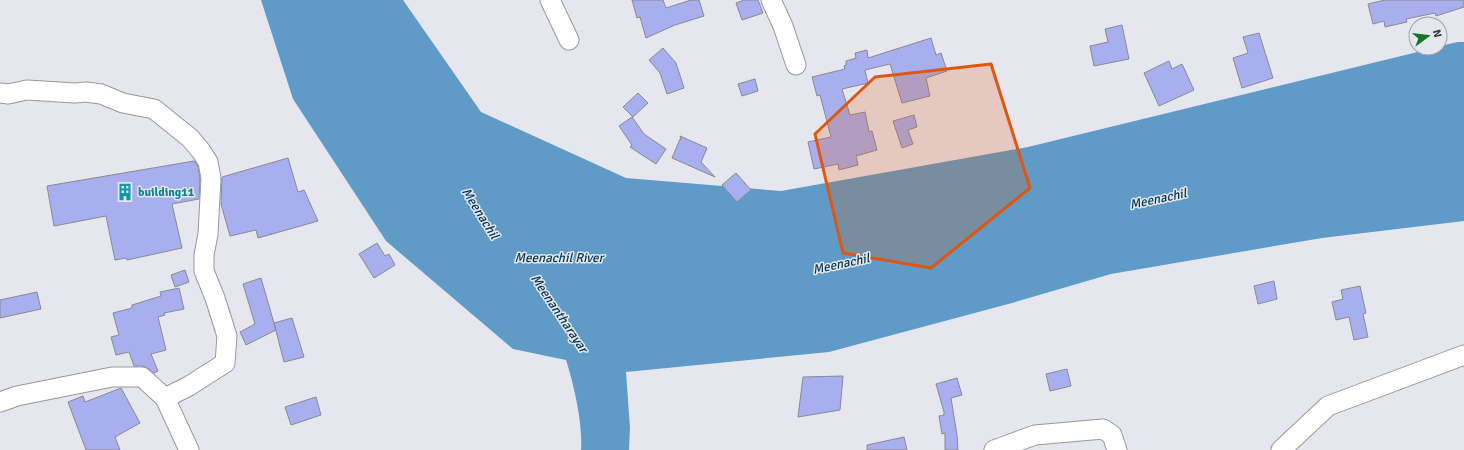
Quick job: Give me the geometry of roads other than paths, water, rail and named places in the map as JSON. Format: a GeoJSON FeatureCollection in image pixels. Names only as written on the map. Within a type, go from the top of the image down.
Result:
{"type":"FeatureCollection","features":[{"type":"Feature","properties":{"kind":"street"},"geometry":{"type":"LineString","coordinates":[[550,0],[569,40]]}},
{"type":"Feature","properties":{"kind":"street"},"geometry":{"type":"LineString","coordinates":[[771,0],[783,26],[796,65]]}},
{"type":"Feature","properties":{"kind":"street"},"geometry":{"type":"LineString","coordinates":[[0,93],[8,94],[27,90],[68,93],[86,92],[101,94],[123,103],[154,109],[190,138],[208,162],[211,178],[208,234],[204,255],[204,271],[215,298],[227,336],[225,363],[189,386],[165,398]]}},
{"type":"Feature","properties":{"kind":"street"},"geometry":{"type":"LineString","coordinates":[[1281,450],[1328,406],[1464,355]]}},
{"type":"Feature","properties":{"kind":"street"},"geometry":{"type":"LineString","coordinates":[[0,402],[17,396],[112,377],[142,377],[165,398],[190,450]]}},
{"type":"Feature","properties":{"kind":"street"},"geometry":{"type":"LineString","coordinates":[[994,450],[1035,435],[1102,429],[1112,435],[1117,450]]}},
{"type":"Feature","properties":{"kind":"water","name":"Meenachil River"},"geometry":{"type":"Polygon","coordinates":[[[261,0],[403,0],[481,112],[626,178],[781,191],[1028,147],[1408,54],[1408,56],[1448,56],[1448,44],[1464,42],[1464,221],[1322,238],[1111,274],[1012,303],[829,352],[626,372],[630,428],[629,450],[581,450],[581,428],[572,381],[566,360],[513,349],[386,241],[293,99],[261,0]]]}},
{"type":"Feature","properties":{"kind":"place","name":"building11"},"geometry":{"type":"Point","coordinates":[125,192]}},
{"type":"Feature","properties":{"kind":"water label","name":"Meenachil"},"geometry":{"type":"Point","coordinates":[1158,198]}},
{"type":"Feature","properties":{"kind":"water label","name":"Meenachil"},"geometry":{"type":"Point","coordinates":[481,213]}},
{"type":"Feature","properties":{"kind":"water label","name":"Meenachil"},"geometry":{"type":"Point","coordinates":[841,263]}},
{"type":"Feature","properties":{"kind":"water label","name":"Meenantharayar"},"geometry":{"type":"Point","coordinates":[560,313]}}]}
